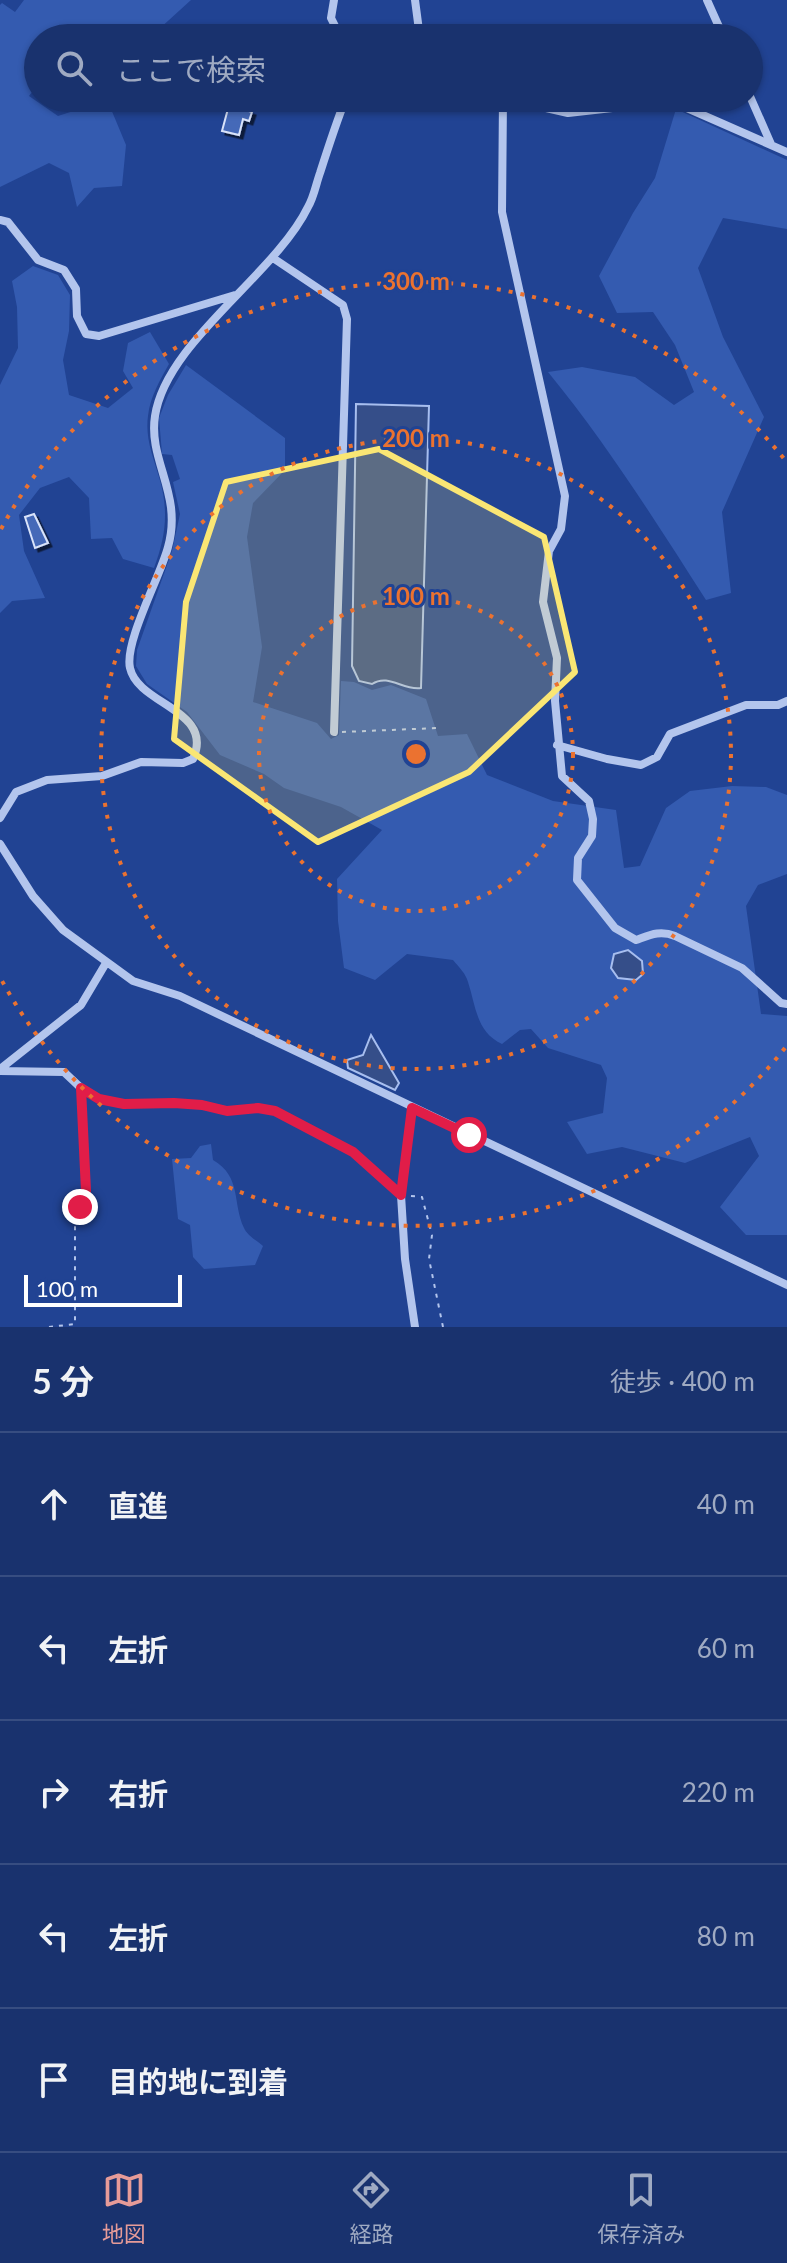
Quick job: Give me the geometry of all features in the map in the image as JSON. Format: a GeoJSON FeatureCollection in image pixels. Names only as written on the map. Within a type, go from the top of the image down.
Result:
{"type":"FeatureCollection","features":[{"type":"Feature","properties":{"kind":"street"},"geometry":{"type":"LineString","coordinates":[[334,0],[331,18],[334,24]]}},
{"type":"Feature","properties":{"kind":"street"},"geometry":{"type":"LineString","coordinates":[[415,0],[418,24]]}},
{"type":"Feature","properties":{"kind":"street"},"geometry":{"type":"LineString","coordinates":[[707,0],[718,24]]}},
{"type":"Feature","properties":{"kind":"street"},"geometry":{"type":"LineString","coordinates":[[0,818],[16,792],[47,780],[102,776],[141,762],[183,763],[193,759],[198,748],[195,733],[184,716],[141,688],[129,668],[139,623],[169,546],[174,514],[155,444],[154,416],[179,361],[273,258],[308,208],[341,112]]}},
{"type":"Feature","properties":{"kind":"street"},"geometry":{"type":"LineString","coordinates":[[502,112],[502,212],[565,496],[561,529],[549,551],[543,602],[557,658],[555,701],[562,776],[589,801],[593,819],[592,836],[578,858],[577,880],[615,928],[636,940],[666,932],[742,968],[781,1003],[787,1004]]}},
{"type":"Feature","properties":{"kind":"street"},"geometry":{"type":"LineString","coordinates":[[696,112],[787,152]]}},
{"type":"Feature","properties":{"kind":"street"},"geometry":{"type":"LineString","coordinates":[[757,112],[772,145]]}},
{"type":"Feature","properties":{"kind":"street"},"geometry":{"type":"LineString","coordinates":[[0,220],[8,222],[38,260],[64,270],[76,289],[77,316],[86,334],[99,336],[236,295]]}},
{"type":"Feature","properties":{"kind":"street"},"geometry":{"type":"LineString","coordinates":[[273,258],[343,305],[347,319],[334,732]]}},
{"type":"Feature","properties":{"kind":"street"},"geometry":{"type":"LineString","coordinates":[[557,745],[641,765],[657,757],[670,734],[746,705],[778,705],[787,701]]}},
{"type":"Feature","properties":{"kind":"street"},"geometry":{"type":"LineString","coordinates":[[0,844],[43,907],[63,930],[133,981],[180,996],[787,1285]]}},
{"type":"Feature","properties":{"kind":"street"},"geometry":{"type":"LineString","coordinates":[[0,1070],[81,1005],[106,963]]}},
{"type":"Feature","properties":{"kind":"street"},"geometry":{"type":"LineString","coordinates":[[0,1070],[64,1072],[99,1099],[124,1104],[174,1103],[227,1111],[258,1108],[275,1111],[353,1152],[401,1195]]}},
{"type":"Feature","properties":{"kind":"street"},"geometry":{"type":"LineString","coordinates":[[81,1088],[86,1191]]}},
{"type":"Feature","properties":{"kind":"street"},"geometry":{"type":"LineString","coordinates":[[412,1108],[401,1195],[405,1259],[415,1327]]}},
{"type":"Feature","properties":{"kind":"path"},"geometry":{"type":"LineString","coordinates":[[334,732],[437,728]]}},
{"type":"Feature","properties":{"kind":"path"},"geometry":{"type":"LineString","coordinates":[[49,1327],[75,1324],[75,1223],[86,1191]]}},
{"type":"Feature","properties":{"kind":"path"},"geometry":{"type":"LineString","coordinates":[[401,1195],[422,1197],[432,1235],[429,1259],[443,1327]]}},
{"type":"Feature","properties":{"kind":"highlighted area"},"geometry":{"type":"Polygon","coordinates":[[[379,449],[544,537],[575,672],[469,772],[318,842],[174,739],[186,602],[226,482],[379,449]]]}},
{"type":"Feature","properties":{"kind":"shaded area"},"geometry":{"type":"Polygon","coordinates":[[[24,0],[191,0],[165,24],[24,24],[24,112],[52,112],[58,116],[70,112],[112,112],[126,145],[122,186],[94,188],[77,207],[69,173],[49,163],[0,187],[0,5],[2,3],[15,12],[24,0]]]}},
{"type":"Feature","properties":{"kind":"shaded area"},"geometry":{"type":"Polygon","coordinates":[[[675,112],[683,112],[787,160],[787,229],[723,218],[698,268],[723,337],[764,417],[722,512],[731,593],[706,600],[611,455],[548,372],[582,367],[635,377],[674,405],[694,392],[675,345],[653,312],[617,313],[599,276],[655,178],[675,112]]]}},
{"type":"Feature","properties":{"kind":"shaded area"},"geometry":{"type":"Polygon","coordinates":[[[33,266],[58,275],[70,295],[69,331],[63,360],[69,395],[108,408],[133,388],[123,371],[128,343],[150,332],[169,364],[153,395],[147,424],[162,489],[165,523],[154,568],[123,559],[112,538],[91,539],[89,498],[69,477],[40,488],[19,515],[24,551],[45,598],[12,601],[0,613],[0,385],[18,348],[17,307],[12,281],[33,266]]]}},
{"type":"Feature","properties":{"kind":"shaded area"},"geometry":{"type":"Polygon","coordinates":[[[186,365],[285,438],[285,470],[253,503],[247,537],[262,647],[253,702],[317,723],[331,739],[339,735],[341,681],[354,682],[372,690],[391,685],[426,699],[438,736],[467,734],[487,775],[553,801],[616,810],[624,868],[640,866],[666,808],[690,791],[732,786],[766,787],[787,795],[787,874],[758,885],[746,906],[761,1014],[787,1016],[787,1235],[746,1235],[720,1207],[759,1156],[750,1137],[685,1163],[622,1147],[587,1154],[567,1122],[603,1113],[607,1078],[601,1065],[548,1048],[531,1029],[520,1030],[502,1044],[493,1039],[475,1009],[467,979],[453,960],[407,954],[375,980],[344,968],[337,879],[382,830],[341,807],[284,788],[264,774],[220,755],[187,712],[147,684],[136,666],[137,650],[172,551],[180,514],[173,482],[180,479],[172,455],[162,454],[159,418],[168,395],[186,365]]]}},
{"type":"Feature","properties":{"kind":"shaded area"},"geometry":{"type":"Polygon","coordinates":[[[356,404],[429,406],[421,688],[384,680],[372,684],[359,681],[352,666],[356,404]]]}},
{"type":"Feature","properties":{"kind":"shaded area"},"geometry":{"type":"Polygon","coordinates":[[[628,950],[642,961],[643,974],[636,980],[618,978],[611,968],[614,954],[628,950]]]}},
{"type":"Feature","properties":{"kind":"shaded area"},"geometry":{"type":"Polygon","coordinates":[[[371,1035],[399,1083],[395,1090],[348,1068],[347,1060],[363,1055],[371,1035]]]}},
{"type":"Feature","properties":{"kind":"shaded area"},"geometry":{"type":"Polygon","coordinates":[[[211,1144],[213,1160],[232,1182],[244,1228],[263,1246],[255,1265],[204,1269],[193,1257],[190,1225],[178,1219],[172,1159],[191,1158],[200,1146],[211,1144]]]}},
{"type":"Feature","properties":{"kind":"building"},"geometry":{"type":"Polygon","coordinates":[[[227,112],[252,112],[249,121],[243,119],[239,135],[222,131],[227,112]]]}},
{"type":"Feature","properties":{"kind":"building"},"geometry":{"type":"Polygon","coordinates":[[[34,514],[48,543],[35,548],[25,517],[34,514]]]}},
{"type":"Feature","properties":{"kind":"route"},"geometry":{"type":"LineString","coordinates":[[80,1207],[86,1191],[81,1088],[99,1099],[124,1104],[174,1103],[227,1111],[258,1108],[275,1111],[353,1152],[401,1195],[412,1108],[469,1135]]}}]}
